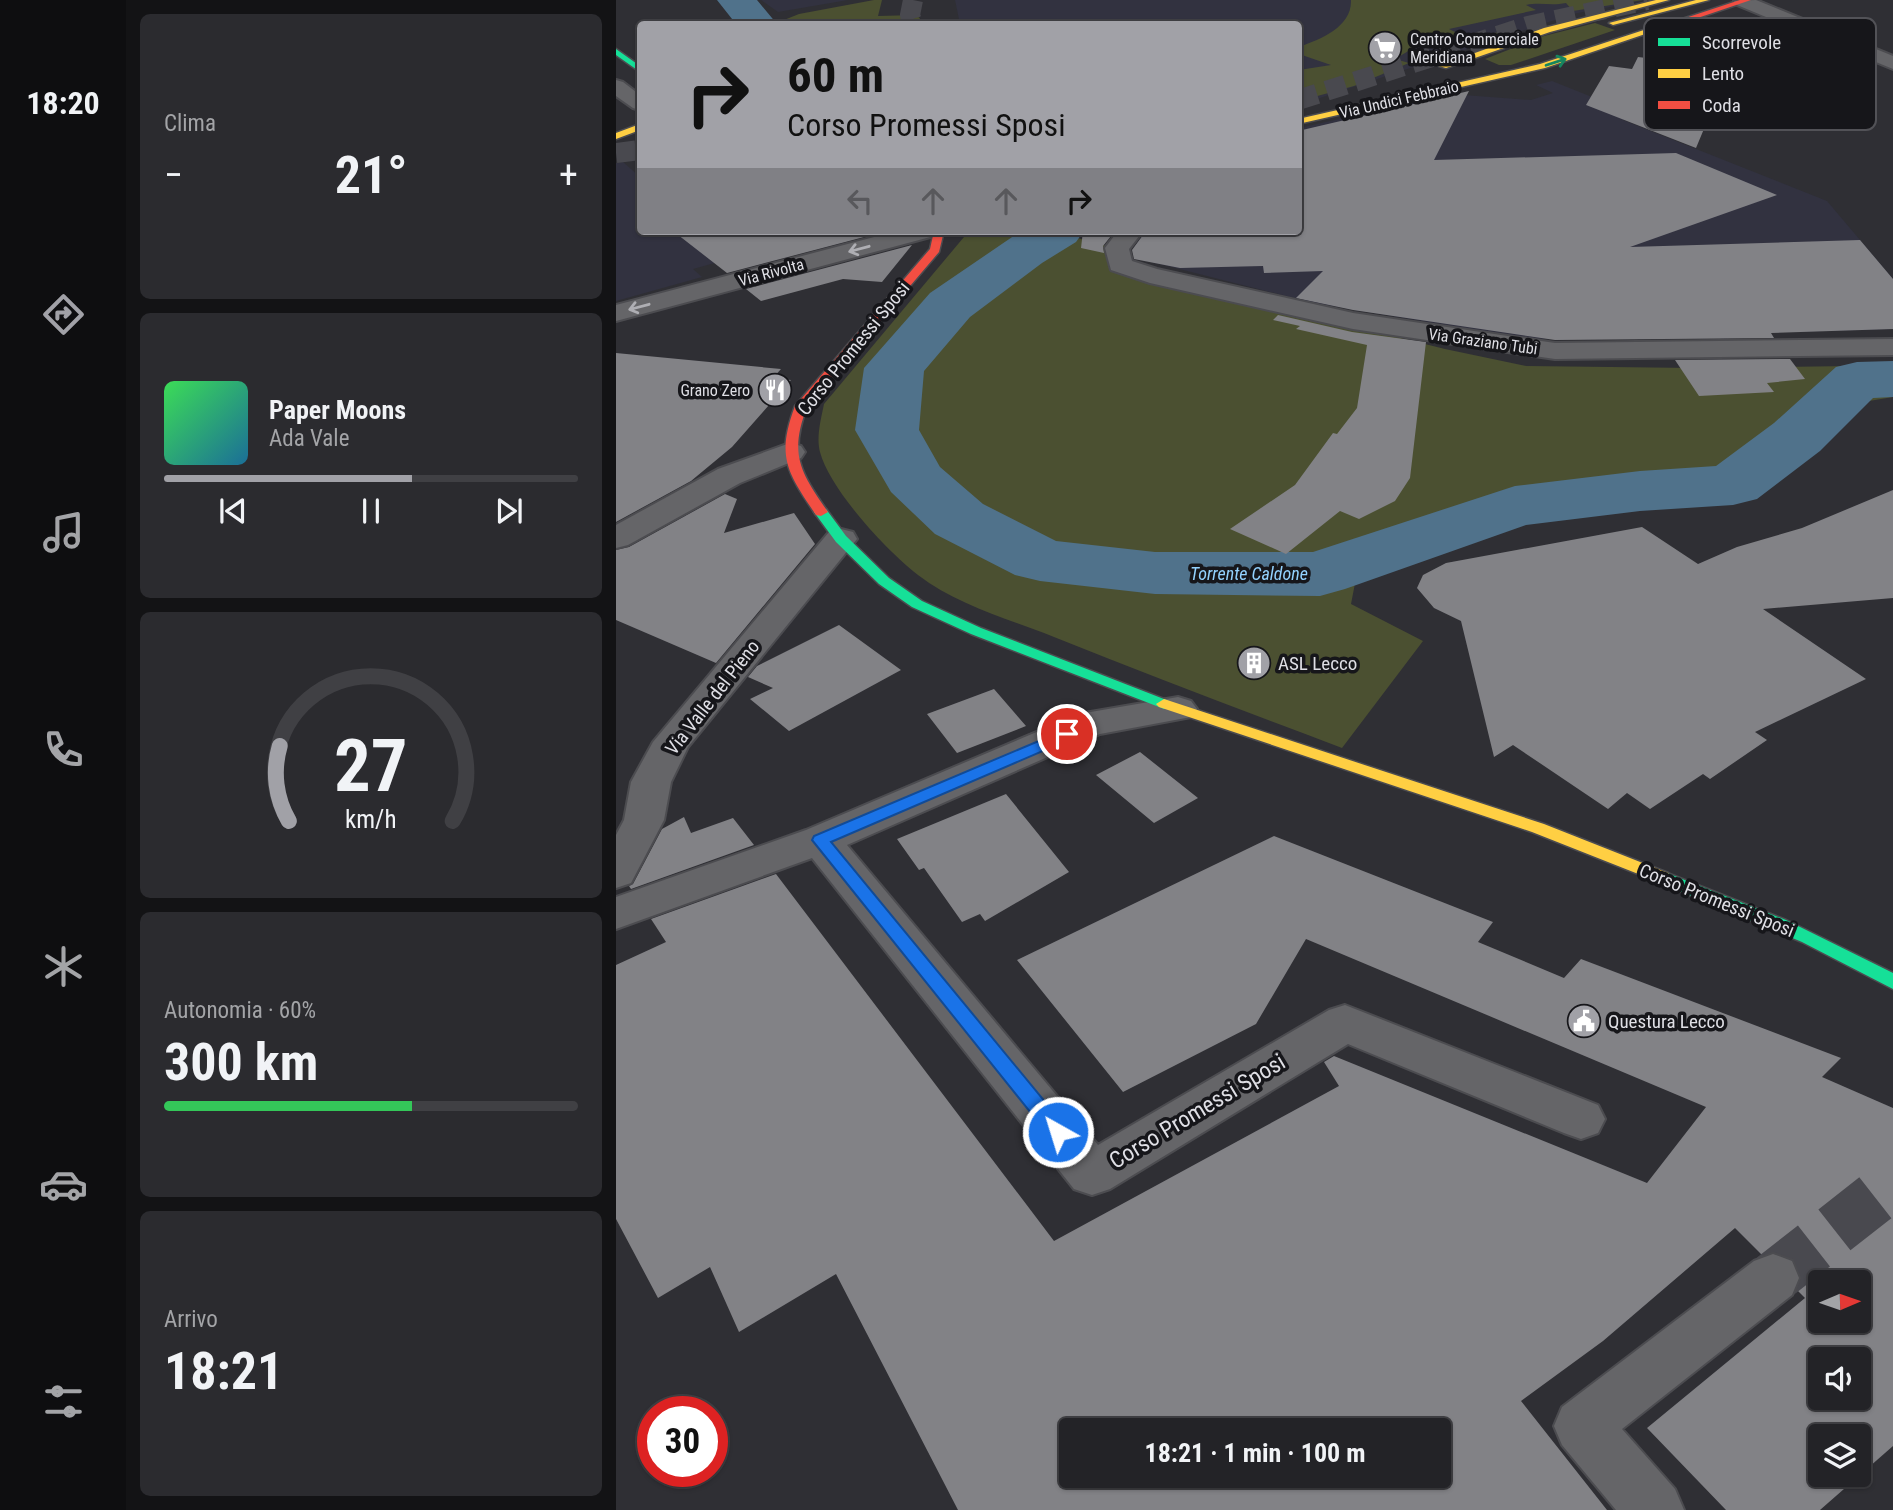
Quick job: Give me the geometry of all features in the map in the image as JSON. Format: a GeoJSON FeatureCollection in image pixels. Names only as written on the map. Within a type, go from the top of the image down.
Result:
{"type":"FeatureCollection","features":[{"type":"Feature","properties":{"kind":"main road","name":"Via Undici Febbraio"},"geometry":{"type":"LineString","coordinates":[[1424,72],[1547,30],[1665,0]]}},
{"type":"Feature","properties":{"kind":"main road"},"geometry":{"type":"LineString","coordinates":[[1613,23],[1705,0]]}},
{"type":"Feature","properties":{"kind":"main road","name":"Via Undici Febbraio"},"geometry":{"type":"LineString","coordinates":[[1692,18],[1745,1]]}},
{"type":"Feature","properties":{"kind":"main road","name":"Via Undici Febbraio"},"geometry":{"type":"LineString","coordinates":[[1302,121],[1542,66],[1644,33]]}},
{"type":"Feature","properties":{"kind":"main road"},"geometry":{"type":"LineString","coordinates":[[616,51],[637,68]]}},
{"type":"Feature","properties":{"kind":"main road","name":"Via Undici Febbraio"},"geometry":{"type":"LineString","coordinates":[[1468,58],[1473,65],[1500,75]]}},
{"type":"Feature","properties":{"kind":"main road","name":"Via Undici Febbraio"},"geometry":{"type":"LineString","coordinates":[[1302,106],[1378,87]]}},
{"type":"Feature","properties":{"kind":"main road"},"geometry":{"type":"LineString","coordinates":[[616,136],[637,128]]}},
{"type":"Feature","properties":{"kind":"main road","name":"Corso Promessi Sposi"},"geometry":{"type":"LineString","coordinates":[[938,235],[935,250],[801,406],[790,433],[790,452],[796,476],[841,539],[884,581],[917,604],[976,631],[1178,709],[1538,828],[1762,916],[1855,959],[1893,982]]}},
{"type":"Feature","properties":{"kind":"street","name":"Via Undici Febbraio"},"geometry":{"type":"LineString","coordinates":[[1745,1],[1786,18]]}},
{"type":"Feature","properties":{"kind":"street","name":"Via Undici Febbraio"},"geometry":{"type":"LineString","coordinates":[[1876,56],[1893,63]]}},
{"type":"Feature","properties":{"kind":"street"},"geometry":{"type":"LineString","coordinates":[[616,86],[637,102]]}},
{"type":"Feature","properties":{"kind":"street","name":"Via Rivolta"},"geometry":{"type":"LineString","coordinates":[[616,313],[910,235]]}},
{"type":"Feature","properties":{"kind":"street","name":"Via Graziano Tubi"},"geometry":{"type":"LineString","coordinates":[[1128,235],[1117,248],[1119,265],[1174,282],[1353,321],[1492,344],[1555,351],[1893,347]]}},
{"type":"Feature","properties":{"kind":"street"},"geometry":{"type":"LineString","coordinates":[[616,538],[729,476],[790,452]]}},
{"type":"Feature","properties":{"kind":"street","name":"Via Valle del Pieno"},"geometry":{"type":"LineString","coordinates":[[616,873],[643,820],[651,782],[672,742],[841,539]]}},
{"type":"Feature","properties":{"kind":"street","name":"Corso Promessi Sposi"},"geometry":{"type":"LineString","coordinates":[[616,913],[820,840],[1092,723],[1178,709]]}},
{"type":"Feature","properties":{"kind":"street","name":"Corso Promessi Sposi"},"geometry":{"type":"LineString","coordinates":[[820,840],[1092,1174],[1345,1023],[1581,1119]]}},
{"type":"Feature","properties":{"kind":"street"},"geometry":{"type":"LineString","coordinates":[[1654,1510],[1582,1426],[1773,1278]]}},
{"type":"Feature","properties":{"kind":"shaded area"},"geometry":{"type":"Polygon","coordinates":[[[761,0],[848,0],[778,12],[761,0]]]}},
{"type":"Feature","properties":{"kind":"shaded area","name":"Centro Commerciale Meridiana"},"geometry":{"type":"Polygon","coordinates":[[[955,0],[1646,0],[1573,14],[1302,104],[1302,21],[959,21],[955,0]]]}},
{"type":"Feature","properties":{"kind":"shaded area"},"geometry":{"type":"Polygon","coordinates":[[[1552,81],[1637,115],[1623,120],[1644,130],[1827,201],[1893,279],[1893,329],[1529,339],[1314,303],[1144,260],[1133,250],[1142,235],[1302,235],[1302,127],[1451,94],[1531,100],[1553,93],[1536,85],[1552,81]]]}},
{"type":"Feature","properties":{"kind":"shaded area"},"geometry":{"type":"Polygon","coordinates":[[[623,162],[637,174],[637,235],[808,237],[693,269],[702,277],[616,301],[616,163],[623,162]]]}},
{"type":"Feature","properties":{"kind":"green space"},"geometry":{"type":"Polygon","coordinates":[[[882,0],[878,16],[917,15],[922,21],[784,20],[799,14],[882,0]]]}},
{"type":"Feature","properties":{"kind":"green space"},"geometry":{"type":"Polygon","coordinates":[[[1351,0],[1643,0],[1573,11],[1566,3],[1526,5],[1536,10],[1449,29],[1469,39],[1516,28],[1459,46],[1431,42],[1420,44],[1395,59],[1409,63],[1354,86],[1302,100],[1302,70],[1331,65],[1302,55],[1302,46],[1334,31],[1341,25],[1350,9],[1351,0]]]}},
{"type":"Feature","properties":{"kind":"green space"},"geometry":{"type":"Polygon","coordinates":[[[1595,23],[1615,30],[1511,65],[1499,65],[1485,59],[1544,36],[1595,23]]]}},
{"type":"Feature","properties":{"kind":"green space"},"geometry":{"type":"Polygon","coordinates":[[[966,235],[1067,235],[1120,250],[1117,258],[1356,327],[1526,366],[1851,366],[1889,372],[1893,378],[1893,397],[1845,405],[1763,481],[1727,495],[1706,497],[1640,491],[1515,506],[1421,539],[1356,578],[1351,604],[1423,641],[1342,748],[984,610],[933,586],[876,536],[835,484],[819,446],[824,404],[966,235]]]}},
{"type":"Feature","properties":{"kind":"building"},"geometry":{"type":"Polygon","coordinates":[[[1638,57],[1644,58],[1644,128],[1586,105],[1609,66],[1632,69],[1638,57]]]}},
{"type":"Feature","properties":{"kind":"building"},"geometry":{"type":"Polygon","coordinates":[[[1469,91],[1434,160],[1676,153],[1777,195],[1630,247],[1860,240],[1893,279],[1893,329],[1771,333],[1774,338],[1555,340],[1353,310],[1296,298],[1323,271],[1264,273],[1263,266],[1180,268],[1134,259],[1132,250],[1143,235],[1302,235],[1302,130],[1469,91]]]}},
{"type":"Feature","properties":{"kind":"building"},"geometry":{"type":"Polygon","coordinates":[[[1650,130],[1704,130],[1696,148],[1650,130]]]}},
{"type":"Feature","properties":{"kind":"building"},"geometry":{"type":"Polygon","coordinates":[[[678,235],[872,235],[727,273],[678,235]]]}},
{"type":"Feature","properties":{"kind":"building"},"geometry":{"type":"Polygon","coordinates":[[[1083,235],[1112,235],[1103,246],[1104,253],[1081,248],[1083,235]]]}},
{"type":"Feature","properties":{"kind":"building"},"geometry":{"type":"Polygon","coordinates":[[[912,245],[882,282],[843,279],[761,301],[746,289],[912,245]]]}},
{"type":"Feature","properties":{"kind":"building"},"geometry":{"type":"Polygon","coordinates":[[[1278,315],[1352,332],[1426,342],[1410,478],[1395,501],[1359,519],[1340,511],[1286,554],[1230,529],[1295,485],[1333,433],[1337,434],[1357,408],[1367,345],[1296,329],[1300,326],[1273,320],[1278,315]]]}},
{"type":"Feature","properties":{"kind":"building"},"geometry":{"type":"Polygon","coordinates":[[[616,353],[781,369],[773,378],[791,380],[732,447],[691,481],[616,522],[616,353]]]}},
{"type":"Feature","properties":{"kind":"building"},"geometry":{"type":"Polygon","coordinates":[[[1790,359],[1805,379],[1767,383],[1774,392],[1699,396],[1675,360],[1790,359]]]}},
{"type":"Feature","properties":{"kind":"building"},"geometry":{"type":"Polygon","coordinates":[[[1893,490],[1893,598],[1763,609],[1866,679],[1755,732],[1767,740],[1710,779],[1703,774],[1650,809],[1627,793],[1608,809],[1513,745],[1494,757],[1461,621],[1434,608],[1417,588],[1423,575],[1446,563],[1642,527],[1698,564],[1737,547],[1802,528],[1893,490]]]}},
{"type":"Feature","properties":{"kind":"building"},"geometry":{"type":"Polygon","coordinates":[[[725,494],[737,499],[724,533],[794,513],[815,544],[716,663],[616,620],[616,550],[629,547],[725,494]]]}},
{"type":"Feature","properties":{"kind":"building"},"geometry":{"type":"Polygon","coordinates":[[[839,625],[901,670],[789,731],[750,699],[773,688],[748,677],[757,666],[839,625]]]}},
{"type":"Feature","properties":{"kind":"building"},"geometry":{"type":"Polygon","coordinates":[[[994,689],[1026,726],[957,753],[927,714],[994,689]]]}},
{"type":"Feature","properties":{"kind":"building"},"geometry":{"type":"Polygon","coordinates":[[[1140,752],[1198,798],[1154,823],[1096,775],[1140,752]]]}},
{"type":"Feature","properties":{"kind":"building"},"geometry":{"type":"Polygon","coordinates":[[[1006,794],[1069,872],[985,921],[980,914],[962,922],[924,868],[919,870],[897,839],[1006,794]]]}},
{"type":"Feature","properties":{"kind":"building"},"geometry":{"type":"Polygon","coordinates":[[[684,817],[691,833],[733,818],[754,845],[631,889],[629,886],[633,884],[662,829],[684,817]]]}},
{"type":"Feature","properties":{"kind":"building"},"geometry":{"type":"Polygon","coordinates":[[[1274,836],[1493,922],[1478,942],[1564,978],[1581,959],[1841,1058],[1822,1077],[1893,1108],[1893,1446],[1871,1465],[1871,1424],[1808,1424],[1808,1487],[1846,1487],[1820,1510],[1726,1510],[1647,1428],[1805,1298],[1797,1290],[1801,1277],[1794,1260],[1774,1252],[1762,1255],[1735,1228],[1603,1341],[1521,1401],[1607,1510],[958,1510],[836,1274],[739,1332],[710,1267],[658,1298],[616,1219],[616,965],[666,942],[651,919],[776,874],[1054,1241],[1339,1086],[1324,1062],[1334,1056],[1647,1183],[1706,1107],[1306,939],[1256,1024],[1123,1092],[1017,960],[1274,836]]]}},
{"type":"Feature","properties":{"kind":"waterway","name":"Torrente Caldone"},"geometry":{"type":"LineString","coordinates":[[736,0],[754,21]]}},
{"type":"Feature","properties":{"kind":"waterway","name":"Torrente Caldone"},"geometry":{"type":"LineString","coordinates":[[1051,235],[1023,252],[950,305],[894,368],[887,430],[914,478],[959,519],[1040,560],[1155,573],[1320,574],[1515,506],[1640,491],[1733,485],[1797,437],[1857,380],[1893,379]]}},
{"type":"Feature","properties":{"kind":"tunnel"},"geometry":{"type":"LineString","coordinates":[[912,21],[910,15],[913,0]]}},
{"type":"Feature","properties":{"kind":"tunnel"},"geometry":{"type":"LineString","coordinates":[[1302,99],[1528,26],[1647,0]]}},
{"type":"Feature","properties":{"kind":"tunnel"},"geometry":{"type":"LineString","coordinates":[[616,153],[637,150]]}},
{"type":"Feature","properties":{"kind":"tunnel"},"geometry":{"type":"LineString","coordinates":[[1773,1278],[1893,1184]]}},
{"type":"Feature","properties":{"kind":"traffic: fast"},"geometry":{"type":"LineString","coordinates":[[616,51],[637,68]]}},
{"type":"Feature","properties":{"kind":"traffic: fast"},"geometry":{"type":"LineString","coordinates":[[821,512],[841,539],[884,581],[917,604],[976,631],[1164,704]]}},
{"type":"Feature","properties":{"kind":"traffic: fast"},"geometry":{"type":"LineString","coordinates":[[1662,877],[1809,938],[1893,982]]}},
{"type":"Feature","properties":{"kind":"traffic: slow"},"geometry":{"type":"LineString","coordinates":[[1443,66],[1547,30],[1665,0]]}},
{"type":"Feature","properties":{"kind":"traffic: slow"},"geometry":{"type":"LineString","coordinates":[[1613,23],[1705,0]]}},
{"type":"Feature","properties":{"kind":"traffic: slow"},"geometry":{"type":"LineString","coordinates":[[1302,121],[1542,66],[1644,33]]}},
{"type":"Feature","properties":{"kind":"traffic: slow"},"geometry":{"type":"LineString","coordinates":[[616,136],[637,128]]}},
{"type":"Feature","properties":{"kind":"traffic: slow"},"geometry":{"type":"LineString","coordinates":[[1164,704],[1538,828],[1662,877]]}},
{"type":"Feature","properties":{"kind":"traffic: jam"},"geometry":{"type":"LineString","coordinates":[[1691,18],[1747,0]]}},
{"type":"Feature","properties":{"kind":"traffic: jam"},"geometry":{"type":"LineString","coordinates":[[821,512],[792,462],[791,438],[801,406],[935,250],[938,235]]}},
{"type":"Feature","properties":{"kind":"place","name":"Centro Commerciale Meridiana"},"geometry":{"type":"Point","coordinates":[1385,48]}},
{"type":"Feature","properties":{"kind":"place","name":"Grano Zero"},"geometry":{"type":"Point","coordinates":[775,390]}},
{"type":"Feature","properties":{"kind":"place","name":"ASL Lecco"},"geometry":{"type":"Point","coordinates":[1254,663]}},
{"type":"Feature","properties":{"kind":"place","name":"Questura Lecco"},"geometry":{"type":"Point","coordinates":[1584,1021]}},
{"type":"Feature","properties":{"kind":"route"},"geometry":{"type":"LineString","coordinates":[[1058,1132],[820,840],[1067,734]]}}]}
